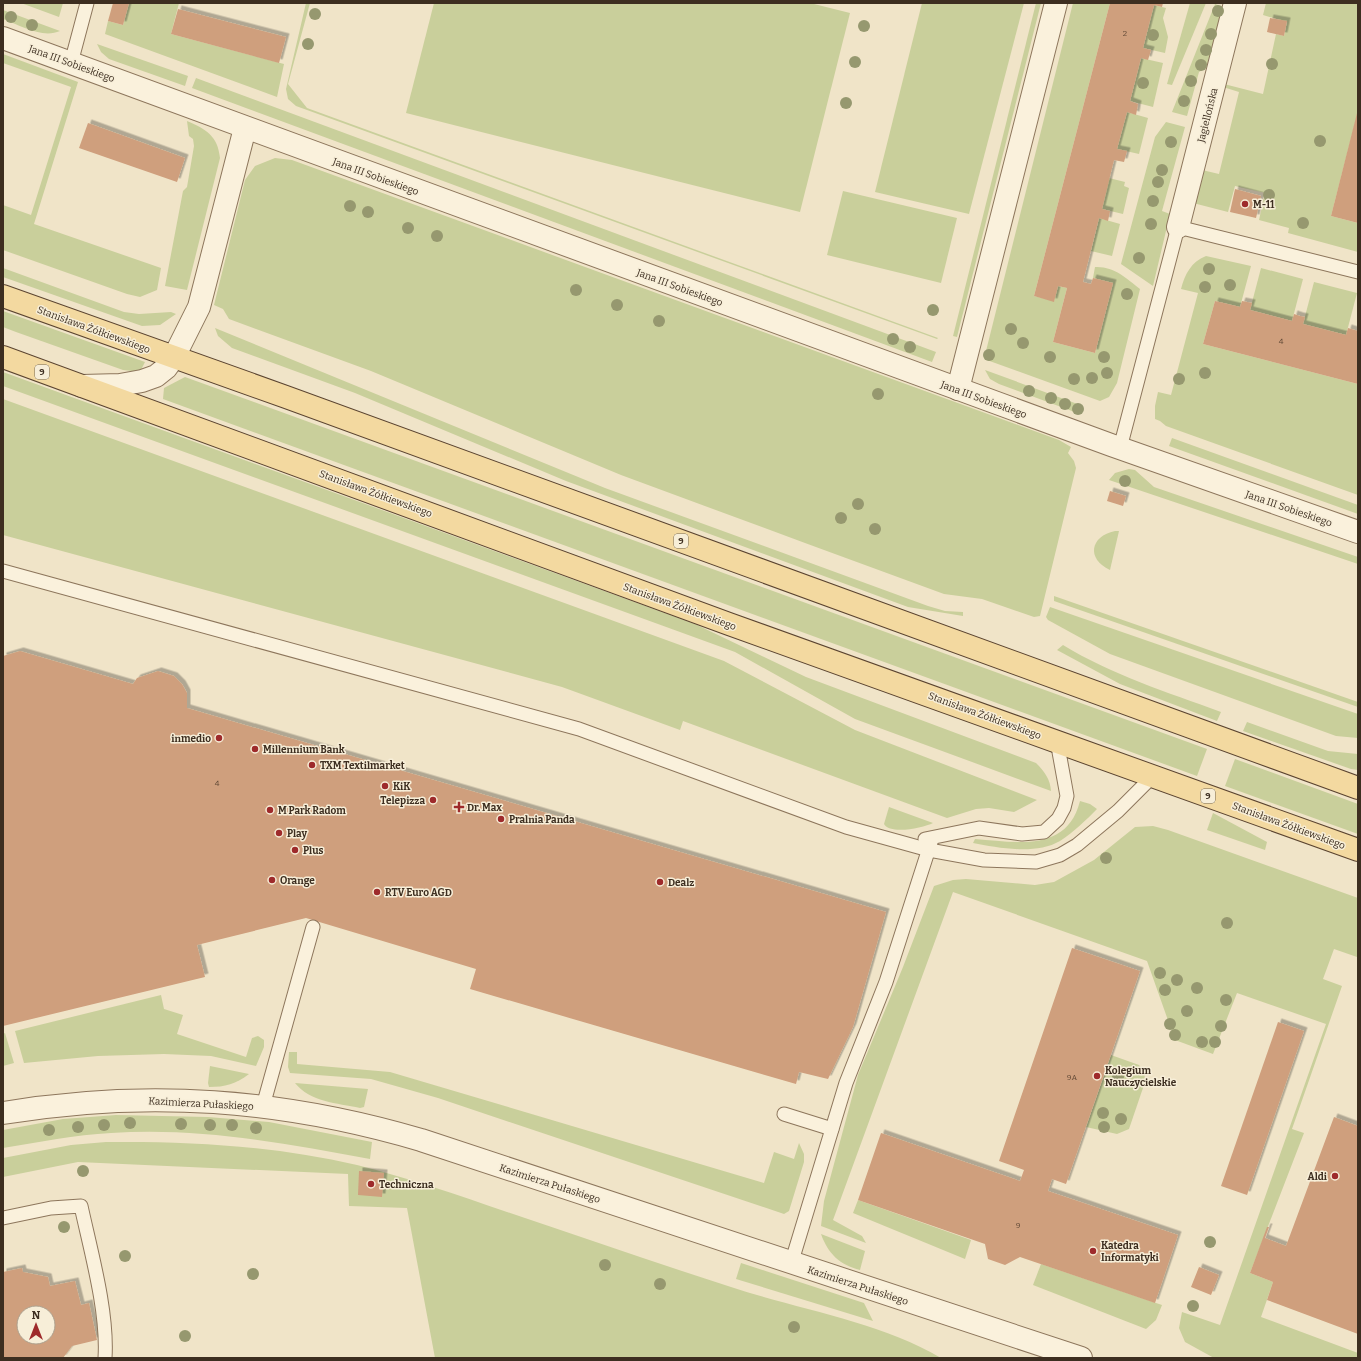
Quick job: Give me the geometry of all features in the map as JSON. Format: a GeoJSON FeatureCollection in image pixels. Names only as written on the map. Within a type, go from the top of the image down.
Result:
{"type":"FeatureCollection","features":[{"type":"Feature","properties":{"kind":"main road","name":"Stanisława Żółkiewskiego"},"geometry":{"type":"LineString","coordinates":[[3,296],[1358,788]]}},
{"type":"Feature","properties":{"kind":"main road","name":"Stanisława Żółkiewskiego"},"geometry":{"type":"LineString","coordinates":[[3,357],[729,624],[1358,850]]}},
{"type":"Feature","properties":{"kind":"street"},"geometry":{"type":"LineString","coordinates":[[958,389],[1056,3]]}},
{"type":"Feature","properties":{"kind":"street","name":"Jagiellońska"},"geometry":{"type":"LineString","coordinates":[[1178,227],[1235,3]]}},
{"type":"Feature","properties":{"kind":"street","name":"Jana III Sobieskiego"},"geometry":{"type":"LineString","coordinates":[[3,38],[958,389],[1358,532]]}},
{"type":"Feature","properties":{"kind":"street"},"geometry":{"type":"LineString","coordinates":[[82,386],[120,385],[142,381],[156,376],[166,368],[174,357],[199,307],[245,128]]}},
{"type":"Feature","properties":{"kind":"street","name":"Kazimierza Pułaskiego"},"geometry":{"type":"LineString","coordinates":[[3,1113],[76,1102],[121,1100],[217,1102],[263,1106],[341,1119],[415,1138],[792,1264],[1081,1358]]}},
{"type":"Feature","properties":{"kind":"lane"},"geometry":{"type":"LineString","coordinates":[[71,63],[87,3]]}},
{"type":"Feature","properties":{"kind":"lane"},"geometry":{"type":"LineString","coordinates":[[1178,227],[1358,272]]}},
{"type":"Feature","properties":{"kind":"lane","name":"Jagiellońska"},"geometry":{"type":"LineString","coordinates":[[1120,448],[1178,227]]}},
{"type":"Feature","properties":{"kind":"lane"},"geometry":{"type":"LineString","coordinates":[[3,571],[579,729],[846,827],[893,841],[930,845],[991,860],[1036,862],[1060,855],[1077,845],[1112,816],[1153,776]]}},
{"type":"Feature","properties":{"kind":"lane"},"geometry":{"type":"LineString","coordinates":[[930,845],[979,828],[1022,834],[1044,832],[1058,819],[1064,808],[1067,796],[1057,741]]}},
{"type":"Feature","properties":{"kind":"lane"},"geometry":{"type":"LineString","coordinates":[[792,1264],[846,1083],[891,970],[930,845]]}},
{"type":"Feature","properties":{"kind":"lane"},"geometry":{"type":"LineString","coordinates":[[263,1106],[313,927]]}},
{"type":"Feature","properties":{"kind":"lane"},"geometry":{"type":"LineString","coordinates":[[784,1114],[832,1129]]}},
{"type":"Feature","properties":{"kind":"lane"},"geometry":{"type":"LineString","coordinates":[[3,1218],[51,1208],[81,1206],[98,1287],[106,1339],[105,1358]]}},
{"type":"Feature","properties":{"kind":"green space"},"geometry":{"type":"Polygon","coordinates":[[[21,3],[63,3],[59,17],[21,3]]]}},
{"type":"Feature","properties":{"kind":"green space"},"geometry":{"type":"Polygon","coordinates":[[[129,3],[179,3],[171,34],[284,64],[277,97],[105,34],[108,21],[123,25],[129,3]]]}},
{"type":"Feature","properties":{"kind":"green space"},"geometry":{"type":"Polygon","coordinates":[[[306,3],[310,3],[288,84],[307,108],[938,338],[937,339],[296,106],[288,99],[286,89],[306,3]]]}},
{"type":"Feature","properties":{"kind":"green space"},"geometry":{"type":"Polygon","coordinates":[[[434,3],[810,3],[850,13],[800,212],[406,113],[434,3]]]}},
{"type":"Feature","properties":{"kind":"green space"},"geometry":{"type":"Polygon","coordinates":[[[922,3],[1024,3],[969,214],[875,192],[922,3]]]}},
{"type":"Feature","properties":{"kind":"green space"},"geometry":{"type":"Polygon","coordinates":[[[1036,3],[1041,3],[957,337],[953,336],[1036,3]]]}},
{"type":"Feature","properties":{"kind":"green space"},"geometry":{"type":"Polygon","coordinates":[[[1073,3],[1110,3],[1034,296],[1054,301],[1058,286],[1067,288],[1053,342],[1095,353],[1113,283],[1093,278],[1095,267],[1108,268],[1125,277],[1140,289],[1117,383],[1109,397],[1100,401],[984,359],[1073,3]]]}},
{"type":"Feature","properties":{"kind":"green space"},"geometry":{"type":"Polygon","coordinates":[[[1190,3],[1206,3],[1172,85],[1167,84],[1190,3]]]}},
{"type":"Feature","properties":{"kind":"green space"},"geometry":{"type":"Polygon","coordinates":[[[1266,3],[1358,3],[1358,111],[1331,216],[1358,223],[1358,252],[1288,233],[1289,228],[1259,220],[1265,193],[1235,186],[1228,212],[1193,203],[1202,170],[1219,174],[1239,92],[1223,87],[1224,84],[1263,94],[1276,34],[1284,36],[1287,22],[1263,15],[1266,3]]]}},
{"type":"Feature","properties":{"kind":"green space"},"geometry":{"type":"Polygon","coordinates":[[[1215,4],[1224,7],[1209,66],[1199,72],[1187,116],[1172,112],[1215,4]]]}},
{"type":"Feature","properties":{"kind":"green space"},"geometry":{"type":"Polygon","coordinates":[[[1154,5],[1166,8],[1163,18],[1168,37],[1165,53],[1143,48],[1154,5]]]}},
{"type":"Feature","properties":{"kind":"green space"},"geometry":{"type":"Polygon","coordinates":[[[3,10],[60,31],[46,33],[24,28],[3,19],[3,10]]]}},
{"type":"Feature","properties":{"kind":"green space"},"geometry":{"type":"Polygon","coordinates":[[[97,44],[188,76],[185,86],[109,59],[101,52],[97,44]]]}},
{"type":"Feature","properties":{"kind":"green space"},"geometry":{"type":"Polygon","coordinates":[[[3,54],[78,82],[34,224],[161,268],[157,290],[140,297],[127,294],[3,250],[3,205],[31,215],[71,87],[3,63],[3,54]]]}},
{"type":"Feature","properties":{"kind":"green space"},"geometry":{"type":"Polygon","coordinates":[[[1141,58],[1163,63],[1153,107],[1130,101],[1141,58]]]}},
{"type":"Feature","properties":{"kind":"green space"},"geometry":{"type":"Polygon","coordinates":[[[196,78],[936,352],[932,362],[192,88],[196,78]]]}},
{"type":"Feature","properties":{"kind":"green space"},"geometry":{"type":"Polygon","coordinates":[[[1127,112],[1148,118],[1139,154],[1117,149],[1127,112]]]}},
{"type":"Feature","properties":{"kind":"green space"},"geometry":{"type":"Polygon","coordinates":[[[187,121],[210,134],[217,144],[220,158],[187,290],[165,286],[183,191],[187,187],[194,146],[193,139],[189,136],[187,121]]]}},
{"type":"Feature","properties":{"kind":"green space"},"geometry":{"type":"Polygon","coordinates":[[[1166,122],[1185,127],[1162,211],[1170,214],[1153,286],[1121,264],[1155,137],[1166,122]]]}},
{"type":"Feature","properties":{"kind":"green space"},"geometry":{"type":"Polygon","coordinates":[[[275,158],[292,160],[1059,440],[1071,447],[1068,453],[1074,461],[1076,468],[1040,616],[1034,617],[982,599],[944,594],[621,475],[371,371],[229,319],[223,309],[214,305],[245,180],[255,166],[275,158]]]}},
{"type":"Feature","properties":{"kind":"green space"},"geometry":{"type":"Polygon","coordinates":[[[1109,178],[1125,182],[1124,186],[1129,188],[1123,214],[1102,209],[1109,178]]]}},
{"type":"Feature","properties":{"kind":"green space"},"geometry":{"type":"Polygon","coordinates":[[[843,191],[957,218],[941,283],[827,255],[843,191]]]}},
{"type":"Feature","properties":{"kind":"green space"},"geometry":{"type":"Polygon","coordinates":[[[1099,218],[1120,224],[1112,256],[1091,251],[1099,218]]]}},
{"type":"Feature","properties":{"kind":"green space"},"geometry":{"type":"Polygon","coordinates":[[[1206,256],[1251,266],[1240,307],[1215,301],[1203,344],[1358,384],[1358,495],[1166,426],[1155,419],[1155,406],[1158,392],[1171,395],[1198,293],[1181,289],[1189,269],[1196,262],[1206,256]]]}},
{"type":"Feature","properties":{"kind":"green space"},"geometry":{"type":"Polygon","coordinates":[[[3,268],[124,312],[139,314],[171,312],[176,314],[160,325],[142,326],[3,277],[3,268]]]}},
{"type":"Feature","properties":{"kind":"green space"},"geometry":{"type":"Polygon","coordinates":[[[1261,268],[1303,279],[1292,321],[1250,310],[1261,268]]]}},
{"type":"Feature","properties":{"kind":"green space"},"geometry":{"type":"Polygon","coordinates":[[[1314,282],[1357,293],[1346,335],[1303,324],[1314,282]]]}},
{"type":"Feature","properties":{"kind":"green space"},"geometry":{"type":"Polygon","coordinates":[[[3,311],[145,362],[140,372],[123,370],[16,332],[3,327],[3,311]]]}},
{"type":"Feature","properties":{"kind":"green space"},"geometry":{"type":"Polygon","coordinates":[[[215,328],[605,488],[928,606],[945,611],[963,612],[963,616],[908,607],[566,481],[355,393],[232,348],[218,336],[215,328]]]}},
{"type":"Feature","properties":{"kind":"green space"},"geometry":{"type":"Polygon","coordinates":[[[985,370],[1083,406],[1080,414],[999,384],[990,379],[985,370]]]}},
{"type":"Feature","properties":{"kind":"green space"},"geometry":{"type":"Polygon","coordinates":[[[3,372],[695,624],[806,677],[1036,763],[1042,769],[1050,783],[1051,791],[855,719],[735,652],[3,386],[3,372]]]}},
{"type":"Feature","properties":{"kind":"green space"},"geometry":{"type":"Polygon","coordinates":[[[185,377],[1207,749],[1197,776],[163,399],[164,388],[185,377]]]}},
{"type":"Feature","properties":{"kind":"green space"},"geometry":{"type":"Polygon","coordinates":[[[3,399],[724,661],[855,730],[1037,800],[1014,812],[989,808],[976,809],[947,818],[683,721],[680,730],[562,687],[3,535],[3,399]]]}},
{"type":"Feature","properties":{"kind":"green space"},"geometry":{"type":"Polygon","coordinates":[[[1172,438],[1358,505],[1358,514],[1169,446],[1172,438]]]}},
{"type":"Feature","properties":{"kind":"green space"},"geometry":{"type":"Polygon","coordinates":[[[1129,469],[1135,470],[1154,487],[1358,557],[1358,564],[1109,480],[1115,473],[1129,469]]]}},
{"type":"Feature","properties":{"kind":"green space"},"geometry":{"type":"Polygon","coordinates":[[[1115,531],[1119,531],[1110,570],[1097,560],[1094,554],[1094,548],[1100,538],[1115,531]]]}},
{"type":"Feature","properties":{"kind":"green space"},"geometry":{"type":"Polygon","coordinates":[[[1054,596],[1358,702],[1358,707],[1054,601],[1054,596]]]}},
{"type":"Feature","properties":{"kind":"green space"},"geometry":{"type":"Polygon","coordinates":[[[1050,607],[1358,714],[1358,738],[1336,736],[1110,654],[1048,620],[1046,617],[1050,607]]]}},
{"type":"Feature","properties":{"kind":"green space"},"geometry":{"type":"Polygon","coordinates":[[[1063,645],[1120,674],[1221,712],[1217,721],[1120,684],[1057,650],[1063,645]]]}},
{"type":"Feature","properties":{"kind":"green space"},"geometry":{"type":"Polygon","coordinates":[[[1247,722],[1328,751],[1358,754],[1358,770],[1351,769],[1243,731],[1247,722]]]}},
{"type":"Feature","properties":{"kind":"green space"},"geometry":{"type":"Polygon","coordinates":[[[1235,759],[1358,804],[1358,834],[1225,786],[1235,759]]]}},
{"type":"Feature","properties":{"kind":"green space"},"geometry":{"type":"Polygon","coordinates":[[[1080,801],[1090,804],[1097,809],[1070,834],[1060,841],[1050,845],[1040,848],[1017,849],[973,843],[975,839],[1023,842],[1038,841],[1052,837],[1064,829],[1073,818],[1080,801]]]}},
{"type":"Feature","properties":{"kind":"green space"},"geometry":{"type":"Polygon","coordinates":[[[889,807],[933,823],[907,830],[887,827],[884,824],[889,807]]]}},
{"type":"Feature","properties":{"kind":"green space"},"geometry":{"type":"Polygon","coordinates":[[[1213,813],[1267,842],[1265,850],[1207,830],[1213,813]]]}},
{"type":"Feature","properties":{"kind":"green space"},"geometry":{"type":"Polygon","coordinates":[[[1153,826],[1358,898],[1358,955],[1357,957],[1334,949],[1323,979],[1342,986],[1292,1129],[1304,1133],[1250,1273],[1273,1282],[1261,1317],[1358,1353],[1358,1358],[1214,1358],[1185,1342],[1179,1328],[1182,1312],[1220,1325],[1326,1024],[1237,993],[1213,1054],[1175,1040],[1147,961],[953,892],[833,1220],[862,1236],[866,1243],[821,1226],[824,1201],[858,1075],[903,967],[934,886],[953,880],[966,879],[1035,885],[1054,882],[1094,860],[1135,827],[1153,826]]]}},
{"type":"Feature","properties":{"kind":"green space"},"geometry":{"type":"Polygon","coordinates":[[[161,995],[164,1009],[183,1015],[177,1034],[246,1057],[252,1038],[258,1036],[264,1040],[264,1047],[256,1066],[211,1056],[164,1054],[98,1056],[24,1063],[15,1031],[161,995]]]}},
{"type":"Feature","properties":{"kind":"green space"},"geometry":{"type":"Polygon","coordinates":[[[5,1033],[14,1063],[3,1066],[3,1034],[5,1033]]]}},
{"type":"Feature","properties":{"kind":"green space"},"geometry":{"type":"Polygon","coordinates":[[[289,1052],[297,1052],[297,1064],[390,1072],[764,1183],[774,1152],[794,1159],[799,1143],[804,1154],[804,1162],[789,1211],[784,1214],[438,1098],[371,1079],[290,1073],[288,1067],[289,1052]]]}},
{"type":"Feature","properties":{"kind":"green space"},"geometry":{"type":"Polygon","coordinates":[[[1111,1055],[1139,1065],[1145,1073],[1144,1085],[1129,1129],[1117,1134],[1086,1127],[1111,1055]]]}},
{"type":"Feature","properties":{"kind":"green space"},"geometry":{"type":"Polygon","coordinates":[[[210,1066],[249,1074],[230,1084],[209,1087],[210,1066]]]}},
{"type":"Feature","properties":{"kind":"green space"},"geometry":{"type":"Polygon","coordinates":[[[295,1083],[368,1089],[364,1107],[360,1108],[316,1098],[301,1089],[295,1083]]]}},
{"type":"Feature","properties":{"kind":"green space"},"geometry":{"type":"Polygon","coordinates":[[[116,1115],[208,1117],[269,1122],[372,1142],[370,1159],[274,1142],[209,1134],[176,1132],[84,1135],[3,1148],[3,1130],[63,1119],[116,1115]]]}},
{"type":"Feature","properties":{"kind":"green space"},"geometry":{"type":"Polygon","coordinates":[[[106,1142],[169,1142],[232,1146],[295,1153],[357,1165],[395,1175],[451,1193],[731,1287],[865,1325],[917,1345],[941,1358],[435,1358],[407,1208],[349,1206],[348,1174],[78,1162],[3,1177],[3,1158],[71,1145],[106,1142]]]}},
{"type":"Feature","properties":{"kind":"green space"},"geometry":{"type":"Polygon","coordinates":[[[858,1200],[971,1240],[965,1259],[853,1213],[858,1200]]]}},
{"type":"Feature","properties":{"kind":"green space"},"geometry":{"type":"Polygon","coordinates":[[[821,1234],[865,1251],[860,1270],[846,1265],[836,1258],[827,1247],[821,1234]]]}},
{"type":"Feature","properties":{"kind":"green space"},"geometry":{"type":"Polygon","coordinates":[[[741,1263],[864,1303],[873,1321],[736,1279],[741,1263]]]}},
{"type":"Feature","properties":{"kind":"green space"},"geometry":{"type":"Polygon","coordinates":[[[1041,1264],[1162,1305],[1156,1320],[1146,1329],[1033,1285],[1041,1264]]]}},
{"type":"Feature","properties":{"kind":"building"},"geometry":{"type":"Polygon","coordinates":[[[113,3],[129,3],[123,25],[108,21],[113,3]]]}},
{"type":"Feature","properties":{"kind":"building"},"geometry":{"type":"Polygon","coordinates":[[[1110,3],[1163,3],[1162,7],[1154,5],[1143,48],[1151,50],[1148,60],[1141,58],[1130,101],[1138,104],[1136,115],[1127,112],[1117,149],[1127,151],[1124,162],[1114,160],[1102,209],[1110,211],[1108,221],[1099,218],[1083,282],[1091,284],[1093,278],[1113,283],[1095,353],[1053,342],[1067,288],[1058,286],[1054,302],[1034,296],[1110,3]]]}},
{"type":"Feature","properties":{"kind":"building"},"geometry":{"type":"Polygon","coordinates":[[[178,9],[286,37],[279,63],[171,34],[178,9]]]}},
{"type":"Feature","properties":{"kind":"building"},"geometry":{"type":"Polygon","coordinates":[[[1270,18],[1287,21],[1284,36],[1267,32],[1270,18]]]}},
{"type":"Feature","properties":{"kind":"building"},"geometry":{"type":"Polygon","coordinates":[[[1358,113],[1358,223],[1331,216],[1358,113]]]}},
{"type":"Feature","properties":{"kind":"building"},"geometry":{"type":"Polygon","coordinates":[[[88,123],[185,158],[177,182],[79,148],[88,123]]]}},
{"type":"Feature","properties":{"kind":"building","name":"M-11"},"geometry":{"type":"Polygon","coordinates":[[[1235,189],[1261,196],[1256,218],[1230,212],[1235,189]]]}},
{"type":"Feature","properties":{"kind":"building"},"geometry":{"type":"Polygon","coordinates":[[[1215,301],[1240,307],[1242,301],[1252,303],[1250,310],[1292,321],[1294,314],[1305,317],[1303,324],[1346,335],[1348,328],[1358,331],[1358,384],[1203,344],[1215,301]]]}},
{"type":"Feature","properties":{"kind":"building"},"geometry":{"type":"Polygon","coordinates":[[[1110,491],[1126,496],[1123,506],[1107,501],[1110,491]]]}},
{"type":"Feature","properties":{"kind":"building","name":"M Park Radom"},"geometry":{"type":"Polygon","coordinates":[[[20,651],[133,684],[137,678],[158,671],[174,676],[182,684],[187,693],[187,708],[886,912],[853,1027],[828,1079],[799,1072],[796,1084],[470,989],[476,969],[306,918],[197,945],[205,977],[3,1026],[3,656],[20,651]]]}},
{"type":"Feature","properties":{"kind":"building"},"geometry":{"type":"Polygon","coordinates":[[[1072,948],[1140,971],[1066,1184],[1052,1179],[1048,1191],[1178,1235],[1155,1303],[1020,1257],[1005,1265],[988,1259],[985,1244],[858,1200],[881,1133],[1020,1181],[1024,1170],[999,1161],[1072,948]]]}},
{"type":"Feature","properties":{"kind":"building"},"geometry":{"type":"Polygon","coordinates":[[[1278,1022],[1304,1031],[1247,1195],[1221,1186],[1278,1022]]]}},
{"type":"Feature","properties":{"kind":"building","name":"Aldi"},"geometry":{"type":"Polygon","coordinates":[[[1334,1117],[1358,1126],[1358,1334],[1267,1300],[1273,1282],[1250,1273],[1267,1227],[1269,1227],[1265,1238],[1286,1246],[1334,1117]]]}},
{"type":"Feature","properties":{"kind":"building","name":"Techniczna"},"geometry":{"type":"Polygon","coordinates":[[[359,1171],[384,1173],[382,1197],[358,1195],[359,1171]]]}},
{"type":"Feature","properties":{"kind":"building"},"geometry":{"type":"Polygon","coordinates":[[[1199,1267],[1219,1275],[1211,1295],[1191,1287],[1199,1267]]]}},
{"type":"Feature","properties":{"kind":"building"},"geometry":{"type":"Polygon","coordinates":[[[22,1268],[23,1272],[48,1277],[50,1286],[75,1281],[81,1305],[89,1303],[97,1340],[72,1346],[63,1358],[3,1358],[3,1272],[22,1268]]]}},
{"type":"Feature","properties":{"kind":"place","name":"M-11"},"geometry":{"type":"Point","coordinates":[1245,204]}},
{"type":"Feature","properties":{"kind":"place","name":"inmedio"},"geometry":{"type":"Point","coordinates":[219,738]}},
{"type":"Feature","properties":{"kind":"place","name":"Millennium Bank"},"geometry":{"type":"Point","coordinates":[255,749]}},
{"type":"Feature","properties":{"kind":"place","name":"TXM Textilmarket"},"geometry":{"type":"Point","coordinates":[312,765]}},
{"type":"Feature","properties":{"kind":"place","name":"KiK"},"geometry":{"type":"Point","coordinates":[385,786]}},
{"type":"Feature","properties":{"kind":"place","name":"Telepizza"},"geometry":{"type":"Point","coordinates":[433,800]}},
{"type":"Feature","properties":{"kind":"place","name":"Dr. Max"},"geometry":{"type":"Point","coordinates":[459,807]}},
{"type":"Feature","properties":{"kind":"place","name":"M Park Radom"},"geometry":{"type":"Point","coordinates":[270,810]}},
{"type":"Feature","properties":{"kind":"place","name":"Pralnia Panda"},"geometry":{"type":"Point","coordinates":[501,819]}},
{"type":"Feature","properties":{"kind":"place","name":"Play"},"geometry":{"type":"Point","coordinates":[279,833]}},
{"type":"Feature","properties":{"kind":"place","name":"Plus"},"geometry":{"type":"Point","coordinates":[295,850]}},
{"type":"Feature","properties":{"kind":"place","name":"Orange"},"geometry":{"type":"Point","coordinates":[272,880]}},
{"type":"Feature","properties":{"kind":"place","name":"Dealz"},"geometry":{"type":"Point","coordinates":[660,882]}},
{"type":"Feature","properties":{"kind":"place","name":"RTV Euro AGD"},"geometry":{"type":"Point","coordinates":[377,892]}},
{"type":"Feature","properties":{"kind":"place","name":"Kolegium Nauczycielskie"},"geometry":{"type":"Point","coordinates":[1097,1076]}},
{"type":"Feature","properties":{"kind":"place","name":"Aldi"},"geometry":{"type":"Point","coordinates":[1335,1176]}},
{"type":"Feature","properties":{"kind":"place","name":"Techniczna"},"geometry":{"type":"Point","coordinates":[371,1184]}},
{"type":"Feature","properties":{"kind":"place","name":"Katedra Informatyki"},"geometry":{"type":"Point","coordinates":[1093,1251]}}]}
